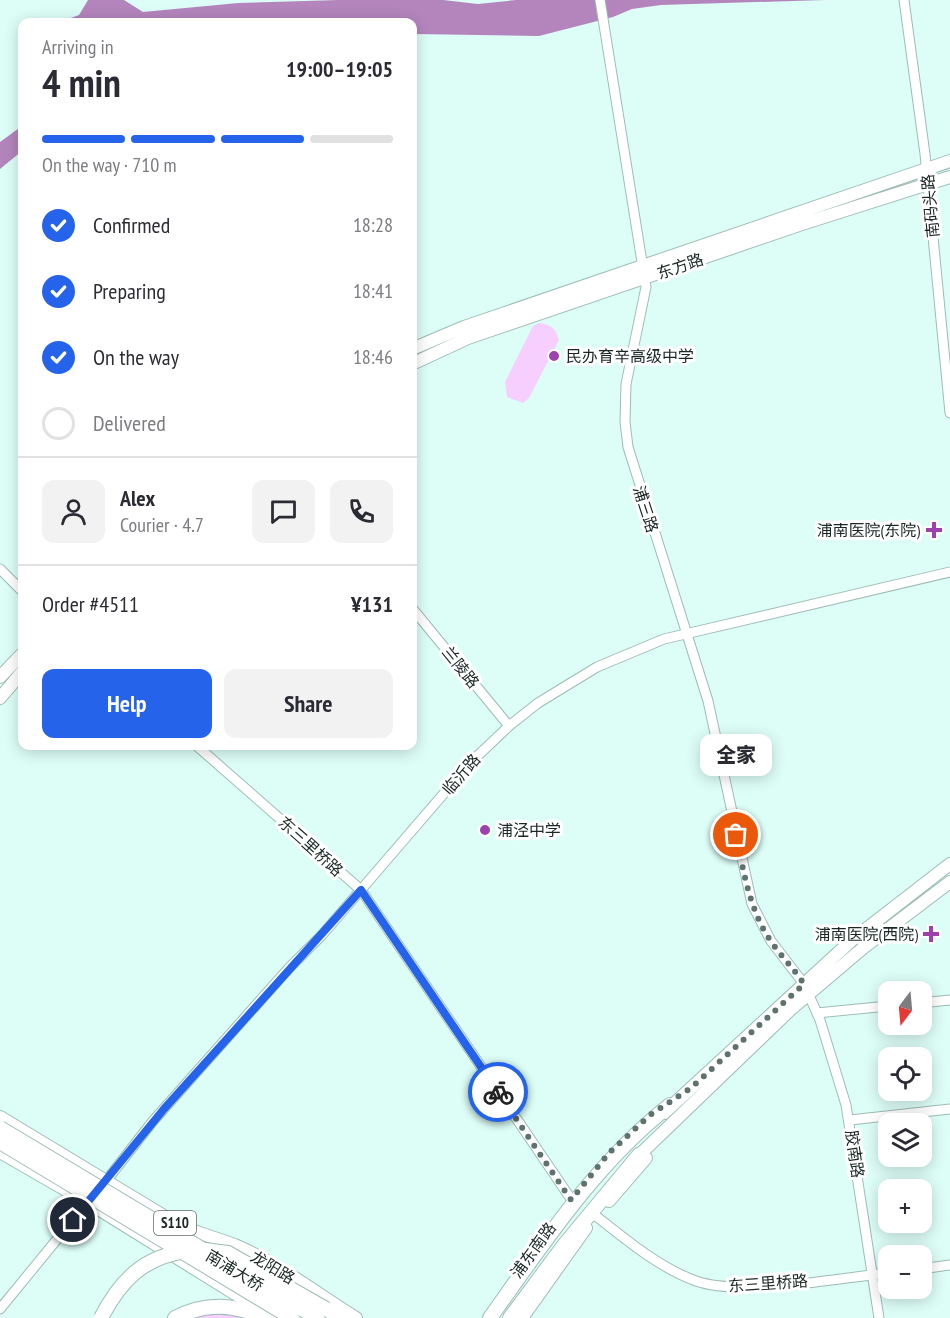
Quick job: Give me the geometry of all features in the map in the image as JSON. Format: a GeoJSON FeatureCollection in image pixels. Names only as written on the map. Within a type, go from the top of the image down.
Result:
{"type":"FeatureCollection","features":[{"type":"Feature","properties":{"kind":"highway"},"geometry":{"type":"LineString","coordinates":[[490,1318],[584,1190],[618,1151],[670,1105]]}},
{"type":"Feature","properties":{"kind":"highway","name":"南浦大桥"},"geometry":{"type":"LineString","coordinates":[[0,1128],[317,1318]]}},
{"type":"Feature","properties":{"kind":"highway","name":"南浦大桥"},"geometry":{"type":"LineString","coordinates":[[0,1142],[292,1318]]}},
{"type":"Feature","properties":{"kind":"highway"},"geometry":{"type":"LineString","coordinates":[[512,1317],[565,1244],[639,1155]]}},
{"type":"Feature","properties":{"kind":"highway"},"geometry":{"type":"LineString","coordinates":[[101,1318],[113,1293],[135,1272],[165,1255],[206,1250],[228,1252],[341,1318]]}},
{"type":"Feature","properties":{"kind":"highway"},"geometry":{"type":"LineString","coordinates":[[175,1318],[196,1308],[229,1306],[265,1318]]}},
{"type":"Feature","properties":{"kind":"main road","name":"东方路"},"geometry":{"type":"LineString","coordinates":[[417,362],[468,338],[950,161]]}},
{"type":"Feature","properties":{"kind":"main road","name":"东方路"},"geometry":{"type":"LineString","coordinates":[[417,347],[464,327],[950,177]]}},
{"type":"Feature","properties":{"kind":"main road"},"geometry":{"type":"LineString","coordinates":[[0,677],[18,658]]}},
{"type":"Feature","properties":{"kind":"main road"},"geometry":{"type":"LineString","coordinates":[[0,698],[18,677]]}},
{"type":"Feature","properties":{"kind":"main road","name":"浦东南路"},"geometry":{"type":"LineString","coordinates":[[639,1155],[807,989],[852,940],[950,864]]}},
{"type":"Feature","properties":{"kind":"main road","name":"浦东南路"},"geometry":{"type":"LineString","coordinates":[[497,1318],[583,1203],[670,1105],[807,989],[950,882]]}},
{"type":"Feature","properties":{"kind":"main road","name":"浦东南路"},"geometry":{"type":"LineString","coordinates":[[483,1318],[609,1153],[650,1115],[691,1088]]}},
{"type":"Feature","properties":{"kind":"main road","name":"龙阳路"},"geometry":{"type":"LineString","coordinates":[[0,1117],[194,1234],[236,1246],[262,1259],[356,1318]]}},
{"type":"Feature","properties":{"kind":"main road","name":"浦东南路"},"geometry":{"type":"LineString","coordinates":[[512,1317],[643,1161],[671,1123]]}},
{"type":"Feature","properties":{"kind":"main road","name":"S110"},"geometry":{"type":"LineString","coordinates":[[0,1152],[87,1202],[274,1318]]}},
{"type":"Feature","properties":{"kind":"street","name":"浦三路"},"geometry":{"type":"LineString","coordinates":[[600,0],[646,287],[625,390],[626,434],[635,474],[710,710],[752,904],[771,941],[807,989]]}},
{"type":"Feature","properties":{"kind":"street","name":"南码头路"},"geometry":{"type":"LineString","coordinates":[[904,0],[928,185],[950,413]]}},
{"type":"Feature","properties":{"kind":"street"},"geometry":{"type":"LineString","coordinates":[[0,569],[18,587]]}},
{"type":"Feature","properties":{"kind":"street","name":"临沂路"},"geometry":{"type":"LineString","coordinates":[[0,1309],[159,1114],[361,890],[471,762],[509,726],[551,694],[597,667],[640,648],[687,632],[950,572]]}},
{"type":"Feature","properties":{"kind":"street","name":"兰陵路"},"geometry":{"type":"LineString","coordinates":[[417,614],[509,726]]}},
{"type":"Feature","properties":{"kind":"street","name":"东三里桥路"},"geometry":{"type":"LineString","coordinates":[[202,750],[361,890],[571,1200]]}},
{"type":"Feature","properties":{"kind":"street","name":"胶南路"},"geometry":{"type":"LineString","coordinates":[[807,989],[817,1013],[850,1120],[879,1318]]}},
{"type":"Feature","properties":{"kind":"street"},"geometry":{"type":"LineString","coordinates":[[932,1002],[950,1000]]}},
{"type":"Feature","properties":{"kind":"street"},"geometry":{"type":"LineString","coordinates":[[817,1013],[878,1007]]}},
{"type":"Feature","properties":{"kind":"street"},"geometry":{"type":"LineString","coordinates":[[850,1120],[950,1109]]}},
{"type":"Feature","properties":{"kind":"street","name":"东三里桥路"},"geometry":{"type":"LineString","coordinates":[[596,1216],[667,1267],[714,1286],[751,1287],[878,1274]]}},
{"type":"Feature","properties":{"kind":"street"},"geometry":{"type":"LineString","coordinates":[[932,1267],[950,1265]]}},
{"type":"Feature","properties":{"kind":"shaded area"},"geometry":{"type":"Polygon","coordinates":[[[88,0],[124,0],[143,12],[238,3],[338,0],[443,0],[478,4],[516,0],[825,0],[661,5],[632,9],[613,17],[539,36],[417,34],[417,18],[71,18],[79,15],[88,0]]]}},
{"type":"Feature","properties":{"kind":"shaded area"},"geometry":{"type":"Polygon","coordinates":[[[18,129],[18,154],[0,169],[0,142],[18,129]]]}},
{"type":"Feature","properties":{"kind":"shaded area"},"geometry":{"type":"Polygon","coordinates":[[[539,323],[552,328],[559,340],[529,398],[523,403],[507,397],[505,382],[533,326],[539,323]]]}},
{"type":"Feature","properties":{"kind":"shaded area"},"geometry":{"type":"Polygon","coordinates":[[[239,1308],[259,1318],[188,1318],[239,1308]]]}},
{"type":"Feature","properties":{"kind":"way so far"},"geometry":{"type":"LineString","coordinates":[[498,1092],[571,1200],[609,1153],[650,1115],[691,1088],[804,984],[778,951],[756,914],[747,886],[736,835]]}},
{"type":"Feature","properties":{"kind":"place","name":"民办育辛高级中学"},"geometry":{"type":"Point","coordinates":[554,356]}},
{"type":"Feature","properties":{"kind":"place","name":"浦南医院(东院)"},"geometry":{"type":"Point","coordinates":[934,530]}},
{"type":"Feature","properties":{"kind":"place","name":"浦泾中学"},"geometry":{"type":"Point","coordinates":[485,830]}},
{"type":"Feature","properties":{"kind":"place","name":"全家"},"geometry":{"type":"Point","coordinates":[736,835]}},
{"type":"Feature","properties":{"kind":"place","name":"浦南医院(西院)"},"geometry":{"type":"Point","coordinates":[931,934]}},
{"type":"Feature","properties":{"kind":"route"},"geometry":{"type":"LineString","coordinates":[[73,1220],[164,1109],[361,890],[498,1092]]}}]}
